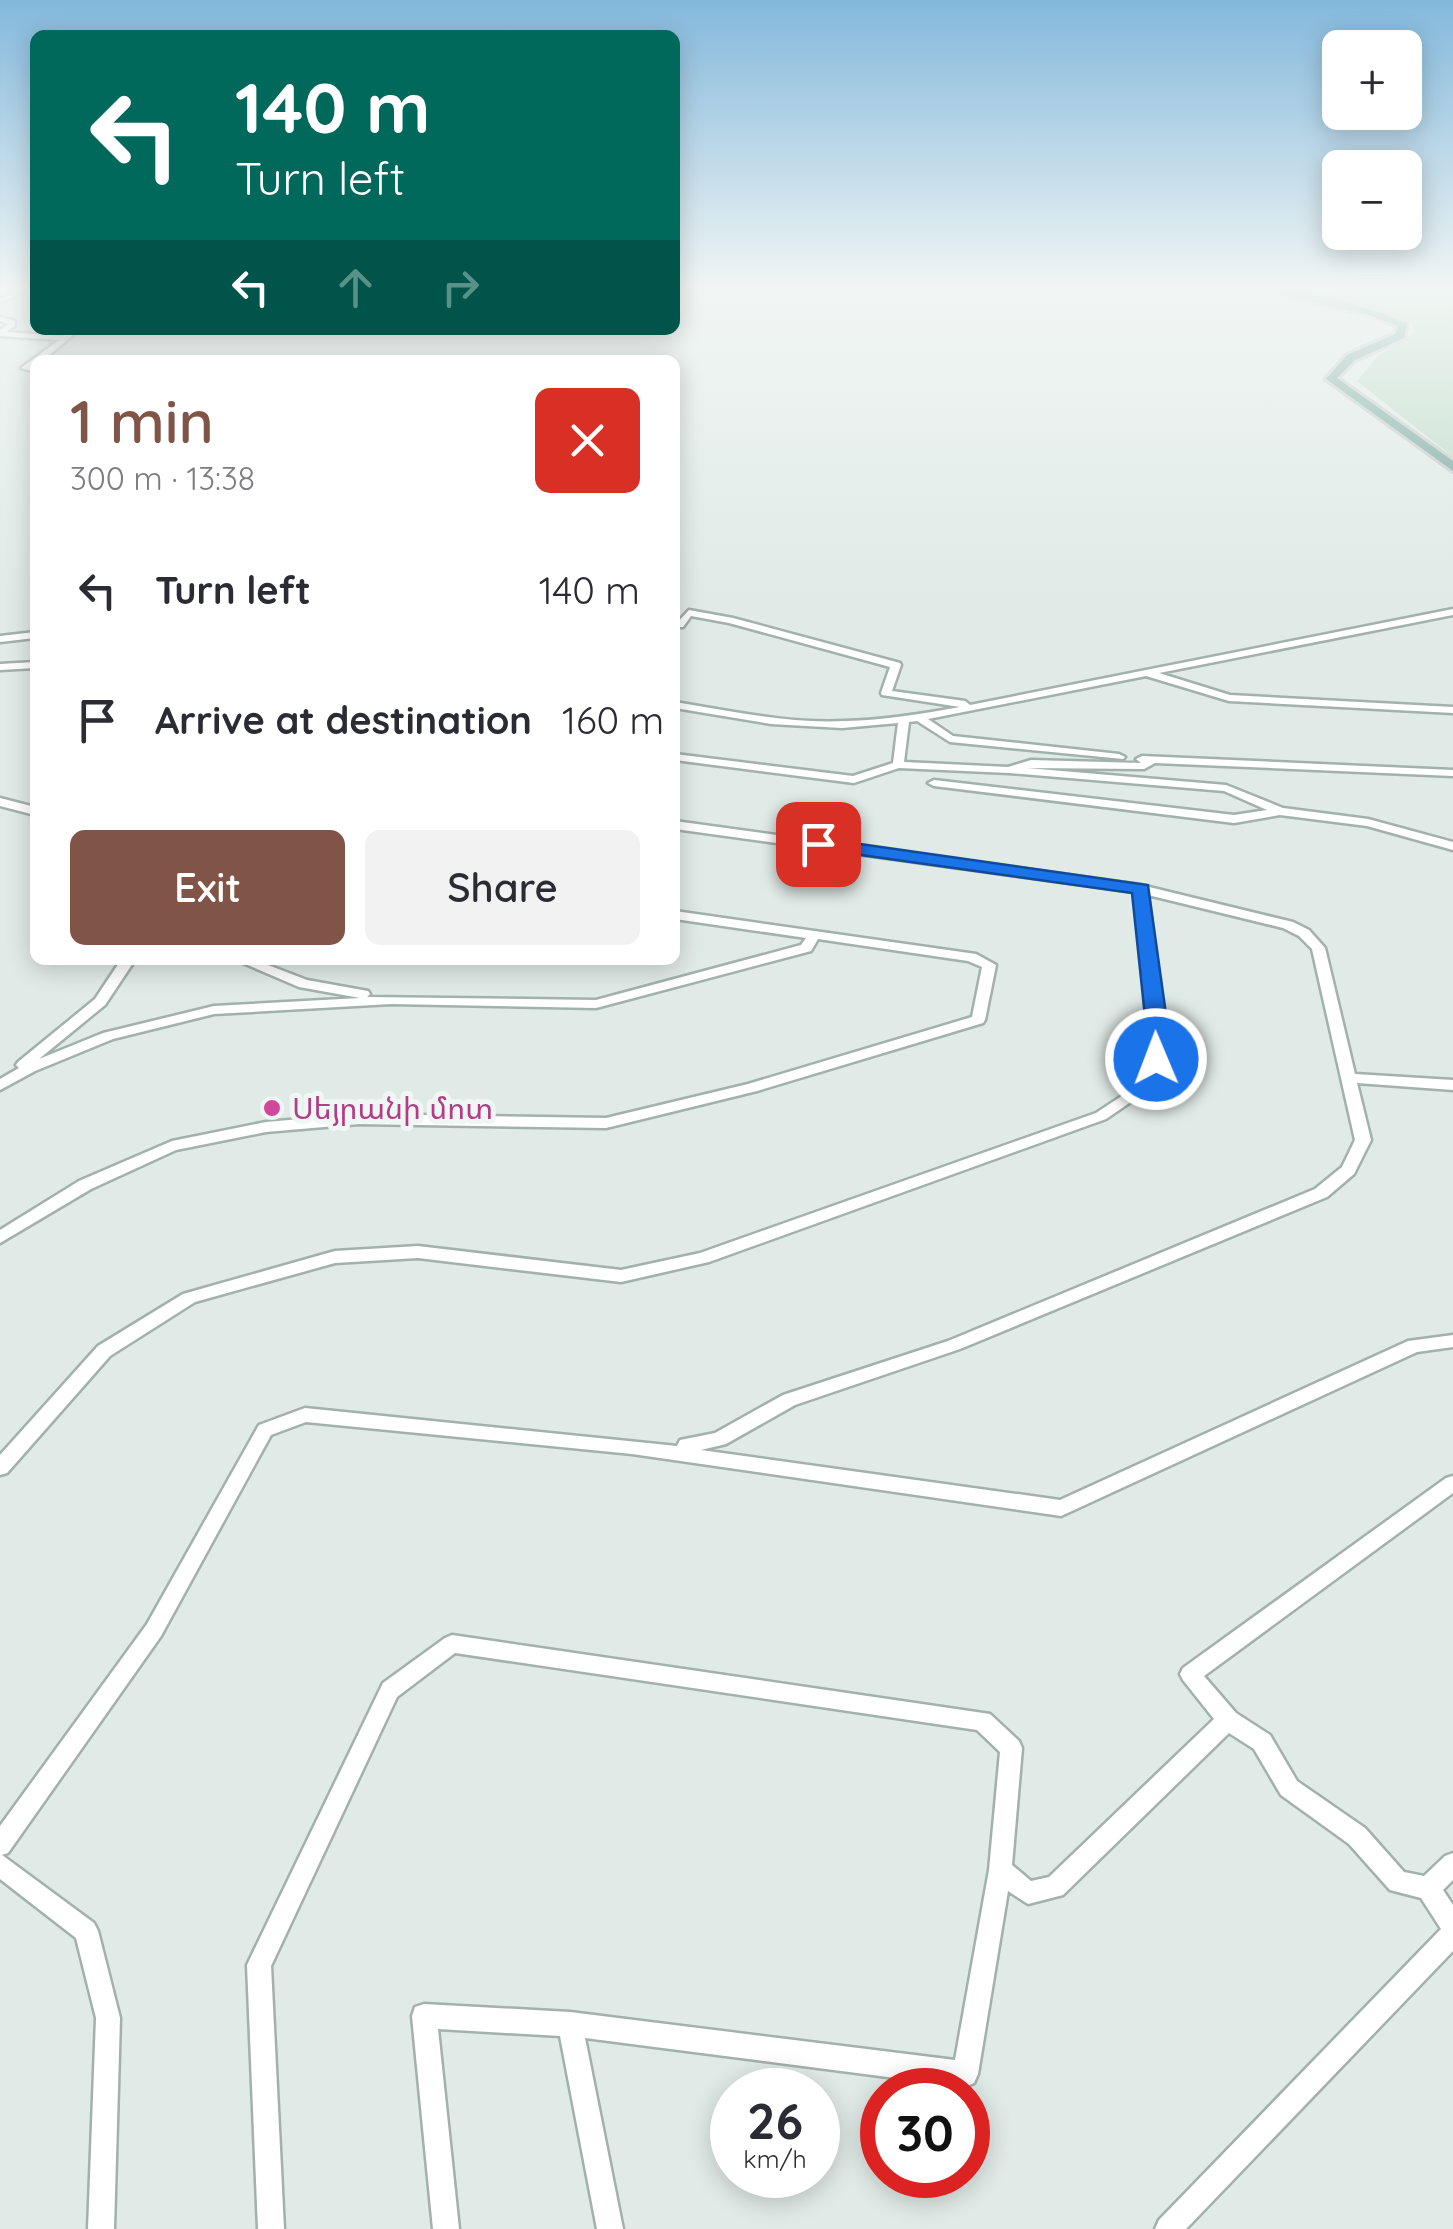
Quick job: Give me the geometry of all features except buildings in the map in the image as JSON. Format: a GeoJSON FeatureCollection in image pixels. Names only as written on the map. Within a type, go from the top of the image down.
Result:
{"type":"FeatureCollection","features":[{"type":"Feature","properties":{"kind":"main road"},"geometry":{"type":"LineString","coordinates":[[1352,394],[1453,467]]}},
{"type":"Feature","properties":{"kind":"street"},"geometry":{"type":"LineString","coordinates":[[680,705],[771,721],[842,725],[904,720],[1453,612]]}},
{"type":"Feature","properties":{"kind":"street"},"geometry":{"type":"LineString","coordinates":[[680,625],[689,613],[730,620],[896,666],[886,693],[979,706]]}},
{"type":"Feature","properties":{"kind":"street"},"geometry":{"type":"LineString","coordinates":[[0,639],[30,636]]}},
{"type":"Feature","properties":{"kind":"street"},"geometry":{"type":"LineString","coordinates":[[0,668],[30,665]]}},
{"type":"Feature","properties":{"kind":"street"},"geometry":{"type":"LineString","coordinates":[[1146,673],[1228,698],[1453,710]]}},
{"type":"Feature","properties":{"kind":"street"},"geometry":{"type":"LineString","coordinates":[[919,718],[950,739],[1152,760],[1453,772]]}},
{"type":"Feature","properties":{"kind":"street"},"geometry":{"type":"LineString","coordinates":[[898,765],[904,720]]}},
{"type":"Feature","properties":{"kind":"street"},"geometry":{"type":"LineString","coordinates":[[680,758],[854,780],[898,765],[1226,788],[1280,810],[1368,823],[1453,846]]}},
{"type":"Feature","properties":{"kind":"street"},"geometry":{"type":"LineString","coordinates":[[1009,770],[1031,763],[1144,766],[1152,760]]}},
{"type":"Feature","properties":{"kind":"street"},"geometry":{"type":"LineString","coordinates":[[934,783],[1234,819],[1280,810]]}},
{"type":"Feature","properties":{"kind":"street"},"geometry":{"type":"LineString","coordinates":[[0,802],[30,810]]}},
{"type":"Feature","properties":{"kind":"street"},"geometry":{"type":"LineString","coordinates":[[680,827],[1141,889],[1304,932],[1318,948],[1324,965],[1363,1140],[1348,1170],[1321,1193],[954,1345],[789,1400],[719,1439],[687,1445],[681,1455]]}},
{"type":"Feature","properties":{"kind":"street"},"geometry":{"type":"LineString","coordinates":[[0,1468],[104,1351],[188,1298],[336,1257],[418,1252],[620,1276],[703,1258],[1101,1116],[1153,1082],[1158,1036],[1141,889]]}},
{"type":"Feature","properties":{"kind":"street"},"geometry":{"type":"LineString","coordinates":[[0,1237],[85,1185],[172,1146],[266,1127],[359,1119],[606,1123],[752,1088],[978,1020],[989,965],[971,957],[680,917]]}},
{"type":"Feature","properties":{"kind":"street"},"geometry":{"type":"LineString","coordinates":[[0,1085],[30,1068],[108,1036],[214,1010],[391,1000],[596,1004],[806,948],[814,936]]}},
{"type":"Feature","properties":{"kind":"street"},"geometry":{"type":"LineString","coordinates":[[23,1064],[100,1002],[125,965]]}},
{"type":"Feature","properties":{"kind":"street"},"geometry":{"type":"LineString","coordinates":[[256,965],[304,984],[391,1000]]}},
{"type":"Feature","properties":{"kind":"street"},"geometry":{"type":"LineString","coordinates":[[1347,1078],[1453,1085]]}},
{"type":"Feature","properties":{"kind":"street"},"geometry":{"type":"LineString","coordinates":[[0,1845],[154,1630],[265,1430],[305,1416],[681,1455],[1061,1508],[1414,1346],[1453,1340]]}},
{"type":"Feature","properties":{"kind":"street"},"geometry":{"type":"LineString","coordinates":[[1453,1483],[1190,1674],[1228,1720],[1262,1742],[1289,1788],[1357,1836],[1398,1882],[1428,1888],[1453,1926]]}},
{"type":"Feature","properties":{"kind":"street"},"geometry":{"type":"LineString","coordinates":[[271,2229],[259,1965],[390,1690],[452,1644],[982,1721],[1011,1748],[1000,1870],[965,2074],[570,2024],[424,2016],[446,2229]]}},
{"type":"Feature","properties":{"kind":"street"},"geometry":{"type":"LineString","coordinates":[[1000,1870],[1028,1893],[1054,1888],[1228,1720]]}},
{"type":"Feature","properties":{"kind":"street"},"geometry":{"type":"LineString","coordinates":[[1428,1888],[1453,1864]]}},
{"type":"Feature","properties":{"kind":"street"},"geometry":{"type":"LineString","coordinates":[[0,1865],[86,1931],[108,2018],[100,2229]]}},
{"type":"Feature","properties":{"kind":"street"},"geometry":{"type":"LineString","coordinates":[[1168,2229],[1453,1934]]}},
{"type":"Feature","properties":{"kind":"street"},"geometry":{"type":"LineString","coordinates":[[570,2024],[610,2229]]}},
{"type":"Feature","properties":{"kind":"green space"},"geometry":{"type":"Polygon","coordinates":[[[1373,394],[1453,394],[1453,457],[1373,394]]]}},
{"type":"Feature","properties":{"kind":"place","name":"Սեյրանի մոտ"},"geometry":{"type":"Point","coordinates":[272,1108]}},
{"type":"Feature","properties":{"kind":"route"},"geometry":{"type":"LineString","coordinates":[[818,844],[1141,889],[1158,1036],[1156,1059]]}}]}
